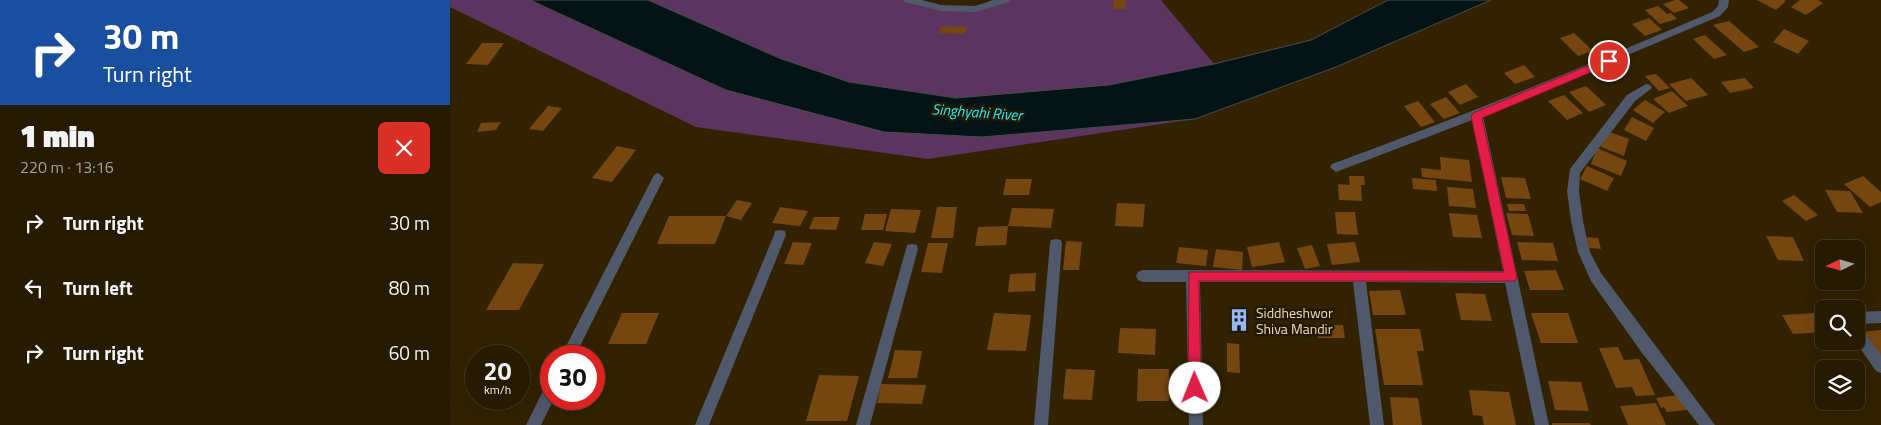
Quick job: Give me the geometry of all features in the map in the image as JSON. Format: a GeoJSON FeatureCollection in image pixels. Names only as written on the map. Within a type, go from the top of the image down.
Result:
{"type":"FeatureCollection","features":[{"type":"Feature","properties":{"kind":"street"},"geometry":{"type":"LineString","coordinates":[[908,0],[941,8],[975,8],[1005,0]]}},
{"type":"Feature","properties":{"kind":"street"},"geometry":{"type":"LineString","coordinates":[[1336,167],[1477,116],[1716,14],[1723,7],[1724,0]]}},
{"type":"Feature","properties":{"kind":"street"},"geometry":{"type":"LineString","coordinates":[[1646,88],[1631,98],[1574,172],[1573,191],[1577,221],[1584,252],[1596,277],[1647,348],[1708,425]]}},
{"type":"Feature","properties":{"kind":"street"},"geometry":{"type":"LineString","coordinates":[[1477,116],[1542,425]]}},
{"type":"Feature","properties":{"kind":"street"},"geometry":{"type":"LineString","coordinates":[[574,345],[658,178]]}},
{"type":"Feature","properties":{"kind":"street"},"geometry":{"type":"LineString","coordinates":[[702,425],[780,235]]}},
{"type":"Feature","properties":{"kind":"street"},"geometry":{"type":"LineString","coordinates":[[1041,425],[1056,244]]}},
{"type":"Feature","properties":{"kind":"street"},"geometry":{"type":"LineString","coordinates":[[863,425],[912,249]]}},
{"type":"Feature","properties":{"kind":"street"},"geometry":{"type":"LineString","coordinates":[[1143,276],[1511,277]]}},
{"type":"Feature","properties":{"kind":"street"},"geometry":{"type":"LineString","coordinates":[[1193,276],[1196,425]]}},
{"type":"Feature","properties":{"kind":"street"},"geometry":{"type":"LineString","coordinates":[[1358,277],[1377,425]]}},
{"type":"Feature","properties":{"kind":"street"},"geometry":{"type":"LineString","coordinates":[[1865,318],[1881,317]]}},
{"type":"Feature","properties":{"kind":"street"},"geometry":{"type":"LineString","coordinates":[[1865,344],[1881,366]]}},
{"type":"Feature","properties":{"kind":"street"},"geometry":{"type":"LineString","coordinates":[[533,425],[541,410]]}},
{"type":"Feature","properties":{"kind":"shaded area"},"geometry":{"type":"Polygon","coordinates":[[[450,0],[530,0],[726,90],[982,137],[1195,119],[928,159],[696,127],[450,7],[450,0]]]}},
{"type":"Feature","properties":{"kind":"shaded area"},"geometry":{"type":"Polygon","coordinates":[[[648,0],[908,0],[941,8],[975,9],[1005,0],[1161,0],[1214,64],[1109,85],[956,98],[849,82],[779,58],[648,0]]]}},
{"type":"Feature","properties":{"kind":"water","name":"Singhyahi River"},"geometry":{"type":"Polygon","coordinates":[[[530,0],[648,0],[779,58],[849,82],[956,98],[1109,85],[1214,64],[1311,40],[1388,0],[1491,0],[1336,67],[1195,119],[982,137],[884,132],[726,90],[530,0]]]}},
{"type":"Feature","properties":{"kind":"building"},"geometry":{"type":"Polygon","coordinates":[[[1114,0],[1126,0],[1125,9],[1113,9],[1114,0]]]}},
{"type":"Feature","properties":{"kind":"building"},"geometry":{"type":"Polygon","coordinates":[[[1679,0],[1689,8],[1674,13],[1663,4],[1679,0]]]}},
{"type":"Feature","properties":{"kind":"building"},"geometry":{"type":"Polygon","coordinates":[[[1757,0],[1784,0],[1786,1],[1776,10],[1757,0]]]}},
{"type":"Feature","properties":{"kind":"building"},"geometry":{"type":"Polygon","coordinates":[[[1800,0],[1818,0],[1823,3],[1806,15],[1791,7],[1800,0]]]}},
{"type":"Feature","properties":{"kind":"building"},"geometry":{"type":"Polygon","coordinates":[[[1658,6],[1667,14],[1671,13],[1677,19],[1660,24],[1645,10],[1658,6]]]}},
{"type":"Feature","properties":{"kind":"building"},"geometry":{"type":"Polygon","coordinates":[[[1649,18],[1662,30],[1645,36],[1632,24],[1649,18]]]}},
{"type":"Feature","properties":{"kind":"building"},"geometry":{"type":"Polygon","coordinates":[[[1729,21],[1759,47],[1744,52],[1713,25],[1729,21]]]}},
{"type":"Feature","properties":{"kind":"building"},"geometry":{"type":"Polygon","coordinates":[[[941,26],[967,27],[965,34],[939,33],[941,26]]]}},
{"type":"Feature","properties":{"kind":"building"},"geometry":{"type":"Polygon","coordinates":[[[1784,29],[1809,41],[1798,54],[1773,42],[1784,29]]]}},
{"type":"Feature","properties":{"kind":"building"},"geometry":{"type":"Polygon","coordinates":[[[1574,33],[1593,51],[1578,56],[1560,38],[1574,33]]]}},
{"type":"Feature","properties":{"kind":"building"},"geometry":{"type":"Polygon","coordinates":[[[1705,35],[1727,55],[1714,59],[1693,39],[1705,35]]]}},
{"type":"Feature","properties":{"kind":"building"},"geometry":{"type":"Polygon","coordinates":[[[482,43],[504,43],[488,65],[466,64],[482,43]]]}},
{"type":"Feature","properties":{"kind":"building"},"geometry":{"type":"Polygon","coordinates":[[[1524,65],[1535,77],[1515,84],[1504,73],[1524,65]]]}},
{"type":"Feature","properties":{"kind":"building"},"geometry":{"type":"Polygon","coordinates":[[[1656,74],[1670,88],[1659,91],[1645,76],[1656,74]]]}},
{"type":"Feature","properties":{"kind":"building"},"geometry":{"type":"Polygon","coordinates":[[[1691,78],[1708,95],[1686,101],[1669,84],[1691,78]]]}},
{"type":"Feature","properties":{"kind":"building"},"geometry":{"type":"Polygon","coordinates":[[[1745,78],[1754,88],[1730,93],[1721,82],[1745,78]]]}},
{"type":"Feature","properties":{"kind":"building"},"geometry":{"type":"Polygon","coordinates":[[[1466,84],[1478,97],[1460,105],[1448,92],[1466,84]]]}},
{"type":"Feature","properties":{"kind":"building"},"geometry":{"type":"Polygon","coordinates":[[[1586,86],[1606,105],[1589,112],[1569,92],[1586,86]]]}},
{"type":"Feature","properties":{"kind":"building"},"geometry":{"type":"Polygon","coordinates":[[[1672,91],[1688,106],[1669,113],[1653,99],[1672,91]]]}},
{"type":"Feature","properties":{"kind":"building"},"geometry":{"type":"Polygon","coordinates":[[[1564,95],[1583,113],[1567,120],[1548,101],[1564,95]]]}},
{"type":"Feature","properties":{"kind":"building"},"geometry":{"type":"Polygon","coordinates":[[[1446,97],[1460,113],[1444,119],[1430,104],[1446,97]]]}},
{"type":"Feature","properties":{"kind":"building"},"geometry":{"type":"Polygon","coordinates":[[[1645,100],[1665,112],[1653,123],[1633,110],[1645,100]]]}},
{"type":"Feature","properties":{"kind":"building"},"geometry":{"type":"Polygon","coordinates":[[[1418,101],[1435,122],[1421,127],[1404,106],[1418,101]]]}},
{"type":"Feature","properties":{"kind":"building"},"geometry":{"type":"Polygon","coordinates":[[[548,106],[562,108],[543,131],[529,129],[548,106]]]}},
{"type":"Feature","properties":{"kind":"building"},"geometry":{"type":"Polygon","coordinates":[[[1632,117],[1654,128],[1646,141],[1624,130],[1632,117]]]}},
{"type":"Feature","properties":{"kind":"building"},"geometry":{"type":"Polygon","coordinates":[[[501,122],[496,130],[477,132],[481,123],[501,122]]]}},
{"type":"Feature","properties":{"kind":"building"},"geometry":{"type":"Polygon","coordinates":[[[1607,131],[1629,139],[1624,156],[1601,147],[1607,131]]]}},
{"type":"Feature","properties":{"kind":"building"},"geometry":{"type":"Polygon","coordinates":[[[617,146],[636,150],[612,182],[592,178],[617,146]]]}},
{"type":"Feature","properties":{"kind":"building"},"geometry":{"type":"Polygon","coordinates":[[[1597,148],[1627,161],[1621,176],[1591,164],[1597,148]]]}},
{"type":"Feature","properties":{"kind":"building"},"geometry":{"type":"Polygon","coordinates":[[[1440,157],[1469,160],[1472,182],[1422,177],[1421,168],[1441,170],[1440,157]]]}},
{"type":"Feature","properties":{"kind":"building"},"geometry":{"type":"Polygon","coordinates":[[[1587,166],[1614,178],[1607,191],[1580,179],[1587,166]]]}},
{"type":"Feature","properties":{"kind":"building"},"geometry":{"type":"Polygon","coordinates":[[[1349,176],[1364,176],[1365,185],[1361,185],[1362,201],[1339,200],[1338,184],[1350,185],[1349,176]]]}},
{"type":"Feature","properties":{"kind":"building"},"geometry":{"type":"Polygon","coordinates":[[[1863,176],[1881,192],[1881,202],[1870,207],[1844,184],[1863,176]]]}},
{"type":"Feature","properties":{"kind":"building"},"geometry":{"type":"Polygon","coordinates":[[[1501,177],[1525,178],[1531,199],[1506,198],[1501,177]]]}},
{"type":"Feature","properties":{"kind":"building"},"geometry":{"type":"Polygon","coordinates":[[[1412,178],[1436,180],[1437,191],[1413,189],[1412,178]]]}},
{"type":"Feature","properties":{"kind":"building"},"geometry":{"type":"Polygon","coordinates":[[[1006,179],[1032,179],[1029,195],[1003,195],[1006,179]]]}},
{"type":"Feature","properties":{"kind":"building"},"geometry":{"type":"Polygon","coordinates":[[[1447,187],[1473,189],[1476,208],[1449,206],[1447,187]]]}},
{"type":"Feature","properties":{"kind":"building"},"geometry":{"type":"Polygon","coordinates":[[[1825,190],[1850,191],[1863,213],[1837,212],[1825,190]]]}},
{"type":"Feature","properties":{"kind":"building"},"geometry":{"type":"Polygon","coordinates":[[[1794,195],[1818,215],[1806,221],[1782,201],[1794,195]]]}},
{"type":"Feature","properties":{"kind":"building"},"geometry":{"type":"Polygon","coordinates":[[[737,200],[752,203],[741,220],[726,216],[737,200]]]}},
{"type":"Feature","properties":{"kind":"building"},"geometry":{"type":"Polygon","coordinates":[[[1117,203],[1145,204],[1143,227],[1115,226],[1117,203]]]}},
{"type":"Feature","properties":{"kind":"building"},"geometry":{"type":"Polygon","coordinates":[[[1507,204],[1524,204],[1526,211],[1509,211],[1507,204]]]}},
{"type":"Feature","properties":{"kind":"building"},"geometry":{"type":"Polygon","coordinates":[[[780,207],[808,211],[800,226],[772,223],[780,207]]]}},
{"type":"Feature","properties":{"kind":"building"},"geometry":{"type":"Polygon","coordinates":[[[937,207],[957,207],[953,238],[931,238],[937,207]]]}},
{"type":"Feature","properties":{"kind":"building"},"geometry":{"type":"Polygon","coordinates":[[[1012,208],[1054,209],[1051,228],[1008,226],[1012,208]]]}},
{"type":"Feature","properties":{"kind":"building"},"geometry":{"type":"Polygon","coordinates":[[[891,209],[921,210],[915,233],[885,231],[891,209]]]}},
{"type":"Feature","properties":{"kind":"building"},"geometry":{"type":"Polygon","coordinates":[[[1335,212],[1355,212],[1358,235],[1337,234],[1335,212]]]}},
{"type":"Feature","properties":{"kind":"building"},"geometry":{"type":"Polygon","coordinates":[[[1449,213],[1477,215],[1482,238],[1453,237],[1449,213]]]}},
{"type":"Feature","properties":{"kind":"building"},"geometry":{"type":"Polygon","coordinates":[[[1506,213],[1528,214],[1534,236],[1512,235],[1506,213]]]}},
{"type":"Feature","properties":{"kind":"building"},"geometry":{"type":"Polygon","coordinates":[[[865,214],[887,214],[883,230],[861,230],[865,214]]]}},
{"type":"Feature","properties":{"kind":"building"},"geometry":{"type":"Polygon","coordinates":[[[669,216],[726,216],[715,244],[657,244],[669,216]]]}},
{"type":"Feature","properties":{"kind":"building"},"geometry":{"type":"Polygon","coordinates":[[[814,217],[840,217],[836,230],[809,229],[814,217]]]}},
{"type":"Feature","properties":{"kind":"building"},"geometry":{"type":"Polygon","coordinates":[[[1008,226],[1006,245],[975,246],[978,227],[1008,226]]]}},
{"type":"Feature","properties":{"kind":"building"},"geometry":{"type":"Polygon","coordinates":[[[1766,236],[1793,237],[1804,261],[1778,260],[1766,236]]]}},
{"type":"Feature","properties":{"kind":"building"},"geometry":{"type":"Polygon","coordinates":[[[1587,237],[1598,238],[1601,249],[1589,248],[1587,237]]]}},
{"type":"Feature","properties":{"kind":"building"},"geometry":{"type":"Polygon","coordinates":[[[1066,241],[1082,242],[1079,270],[1063,270],[1066,241]]]}},
{"type":"Feature","properties":{"kind":"building"},"geometry":{"type":"Polygon","coordinates":[[[793,242],[812,243],[803,265],[784,264],[793,242]]]}},
{"type":"Feature","properties":{"kind":"building"},"geometry":{"type":"Polygon","coordinates":[[[874,242],[892,244],[883,266],[865,263],[874,242]]]}},
{"type":"Feature","properties":{"kind":"building"},"geometry":{"type":"Polygon","coordinates":[[[1279,242],[1285,262],[1252,267],[1247,247],[1279,242]]]}},
{"type":"Feature","properties":{"kind":"building"},"geometry":{"type":"Polygon","coordinates":[[[1355,242],[1360,262],[1332,265],[1327,244],[1355,242]]]}},
{"type":"Feature","properties":{"kind":"building"},"geometry":{"type":"Polygon","coordinates":[[[1517,242],[1553,243],[1558,261],[1522,260],[1517,242]]]}},
{"type":"Feature","properties":{"kind":"building"},"geometry":{"type":"Polygon","coordinates":[[[928,243],[948,243],[942,273],[921,272],[928,243]]]}},
{"type":"Feature","properties":{"kind":"building"},"geometry":{"type":"Polygon","coordinates":[[[1312,245],[1320,266],[1305,269],[1297,248],[1312,245]]]}},
{"type":"Feature","properties":{"kind":"building"},"geometry":{"type":"Polygon","coordinates":[[[1179,247],[1208,250],[1206,266],[1176,263],[1179,247]]]}},
{"type":"Feature","properties":{"kind":"building"},"geometry":{"type":"Polygon","coordinates":[[[1216,249],[1243,252],[1242,270],[1213,267],[1216,249]]]}},
{"type":"Feature","properties":{"kind":"building"},"geometry":{"type":"Polygon","coordinates":[[[513,263],[544,264],[519,310],[486,310],[513,263]]]}},
{"type":"Feature","properties":{"kind":"building"},"geometry":{"type":"Polygon","coordinates":[[[1556,270],[1564,290],[1530,290],[1524,271],[1556,270]]]}},
{"type":"Feature","properties":{"kind":"building"},"geometry":{"type":"Polygon","coordinates":[[[1036,273],[1035,291],[1008,292],[1010,274],[1036,273]]]}},
{"type":"Feature","properties":{"kind":"building"},"geometry":{"type":"Polygon","coordinates":[[[1400,290],[1406,315],[1373,315],[1369,291],[1400,290]]]}},
{"type":"Feature","properties":{"kind":"building"},"geometry":{"type":"Polygon","coordinates":[[[1455,293],[1485,294],[1492,321],[1461,320],[1455,293]]]}},
{"type":"Feature","properties":{"kind":"building","name":"Siddheshwor Shiva Mandir"},"geometry":{"type":"Polygon","coordinates":[[[1231,307],[1246,307],[1247,333],[1232,333],[1231,307]]]}},
{"type":"Feature","properties":{"kind":"building"},"geometry":{"type":"Polygon","coordinates":[[[622,313],[659,313],[646,344],[608,344],[622,313]]]}},
{"type":"Feature","properties":{"kind":"building"},"geometry":{"type":"Polygon","coordinates":[[[994,313],[1031,315],[1026,351],[987,350],[994,313]]]}},
{"type":"Feature","properties":{"kind":"building"},"geometry":{"type":"Polygon","coordinates":[[[1531,313],[1568,313],[1578,343],[1541,343],[1531,313]]]}},
{"type":"Feature","properties":{"kind":"building"},"geometry":{"type":"Polygon","coordinates":[[[1815,313],[1815,333],[1793,334],[1782,315],[1815,313]]]}},
{"type":"Feature","properties":{"kind":"building"},"geometry":{"type":"Polygon","coordinates":[[[1317,325],[1343,325],[1345,338],[1318,338],[1317,325]]]}},
{"type":"Feature","properties":{"kind":"building"},"geometry":{"type":"Polygon","coordinates":[[[1120,328],[1156,329],[1155,355],[1118,353],[1120,328]]]}},
{"type":"Feature","properties":{"kind":"building"},"geometry":{"type":"Polygon","coordinates":[[[1375,329],[1420,329],[1424,351],[1417,351],[1423,385],[1384,385],[1375,329]]]}},
{"type":"Feature","properties":{"kind":"building"},"geometry":{"type":"Polygon","coordinates":[[[1881,330],[1881,364],[1865,340],[1865,332],[1881,330]]]}},
{"type":"Feature","properties":{"kind":"building"},"geometry":{"type":"Polygon","coordinates":[[[1227,343],[1239,344],[1240,373],[1227,372],[1227,343]]]}},
{"type":"Feature","properties":{"kind":"building"},"geometry":{"type":"Polygon","coordinates":[[[1618,347],[1624,360],[1639,359],[1655,395],[1636,396],[1632,387],[1616,388],[1599,348],[1618,347]]]}},
{"type":"Feature","properties":{"kind":"building"},"geometry":{"type":"Polygon","coordinates":[[[895,350],[922,351],[917,378],[888,378],[895,350]]]}},
{"type":"Feature","properties":{"kind":"building"},"geometry":{"type":"Polygon","coordinates":[[[1066,369],[1095,370],[1092,400],[1063,399],[1066,369]]]}},
{"type":"Feature","properties":{"kind":"building"},"geometry":{"type":"Polygon","coordinates":[[[1138,369],[1169,369],[1169,401],[1137,401],[1138,369]]]}},
{"type":"Feature","properties":{"kind":"building"},"geometry":{"type":"Polygon","coordinates":[[[819,375],[859,376],[847,421],[806,421],[819,375]]]}},
{"type":"Feature","properties":{"kind":"building"},"geometry":{"type":"Polygon","coordinates":[[[1548,381],[1581,382],[1589,411],[1555,410],[1548,381]]]}},
{"type":"Feature","properties":{"kind":"building"},"geometry":{"type":"Polygon","coordinates":[[[881,384],[926,385],[922,404],[877,403],[881,384]]]}},
{"type":"Feature","properties":{"kind":"building"},"geometry":{"type":"Polygon","coordinates":[[[1469,390],[1509,392],[1516,425],[1484,425],[1482,416],[1473,415],[1469,390]]]}},
{"type":"Feature","properties":{"kind":"building"},"geometry":{"type":"Polygon","coordinates":[[[1679,395],[1687,410],[1667,412],[1664,407],[1661,408],[1656,398],[1679,395]]]}},
{"type":"Feature","properties":{"kind":"building"},"geometry":{"type":"Polygon","coordinates":[[[1390,397],[1418,398],[1422,425],[1393,425],[1390,397]]]}},
{"type":"Feature","properties":{"kind":"building"},"geometry":{"type":"Polygon","coordinates":[[[1656,403],[1666,425],[1628,425],[1620,406],[1656,403]]]}},
{"type":"Feature","properties":{"kind":"building"},"geometry":{"type":"Polygon","coordinates":[[[1552,423],[1590,423],[1591,425],[1552,425],[1552,423]]]}},
{"type":"Feature","properties":{"kind":"place","name":"Siddheshwor Shiva Mandir"},"geometry":{"type":"Point","coordinates":[1239,320]}},
{"type":"Feature","properties":{"kind":"route"},"geometry":{"type":"LineString","coordinates":[[1195,388],[1193,276],[1511,277],[1477,116],[1609,61]]}}]}
